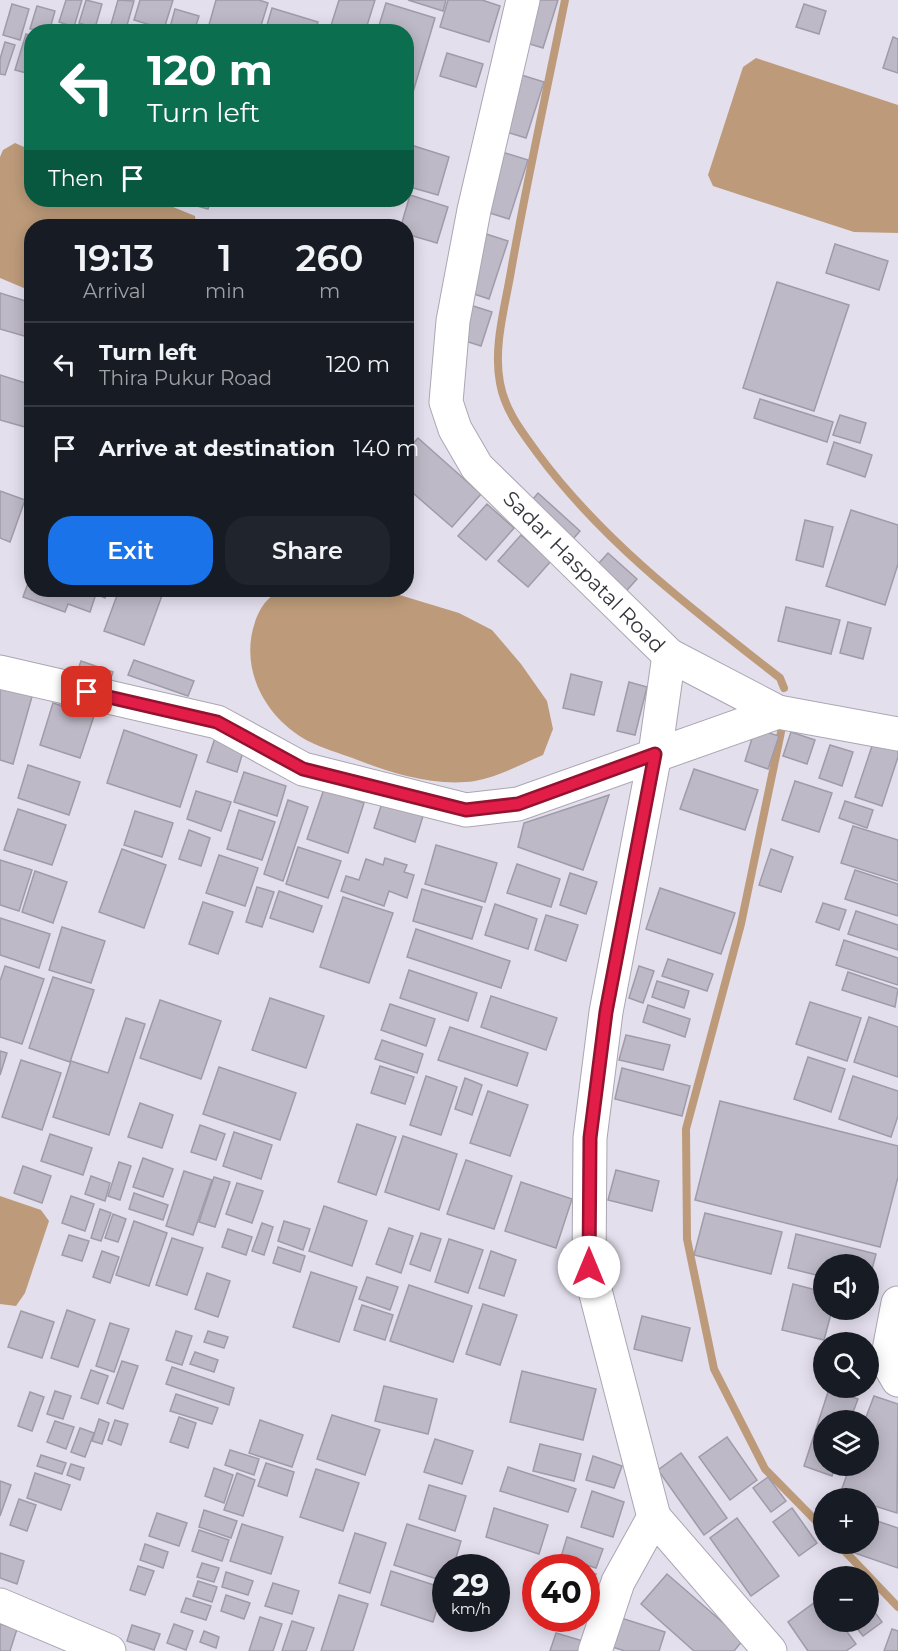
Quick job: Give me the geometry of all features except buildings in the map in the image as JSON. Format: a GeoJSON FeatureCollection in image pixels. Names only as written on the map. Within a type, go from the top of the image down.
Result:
{"type":"FeatureCollection","features":[{"type":"Feature","properties":{"kind":"street","name":"Sadar Haspatal Road"},"geometry":{"type":"LineString","coordinates":[[523,0],[474,210],[453,321],[446,402],[455,429],[477,467],[669,655],[655,754],[606,1012],[590,1138],[589,1267],[654,1516],[770,1651]]}},
{"type":"Feature","properties":{"kind":"street"},"geometry":{"type":"LineString","coordinates":[[669,655],[778,712],[898,734]]}},
{"type":"Feature","properties":{"kind":"street"},"geometry":{"type":"LineString","coordinates":[[0,672],[217,722],[303,769],[466,810],[518,804],[778,712]]}},
{"type":"Feature","properties":{"kind":"street"},"geometry":{"type":"LineString","coordinates":[[898,1303],[887,1361],[898,1380]]}},
{"type":"Feature","properties":{"kind":"street"},"geometry":{"type":"LineString","coordinates":[[595,1651],[618,1582],[654,1516]]}},
{"type":"Feature","properties":{"kind":"street"},"geometry":{"type":"LineString","coordinates":[[0,1605],[109,1651]]}},
{"type":"Feature","properties":{"kind":"shaded area"},"geometry":{"type":"Polygon","coordinates":[[[756,58],[898,105],[898,233],[854,232],[713,186],[708,175],[743,67],[756,58]]]}},
{"type":"Feature","properties":{"kind":"shaded area"},"geometry":{"type":"Polygon","coordinates":[[[15,143],[24,147],[24,207],[173,207],[195,216],[195,219],[24,219],[24,288],[0,278],[0,157],[3,150],[15,143]]]}},
{"type":"Feature","properties":{"kind":"shaded area"},"geometry":{"type":"Polygon","coordinates":[[[271,597],[406,597],[459,613],[492,630],[521,664],[547,701],[553,729],[543,755],[492,777],[475,781],[444,782],[383,769],[308,741],[279,719],[268,706],[253,674],[250,657],[251,640],[255,622],[271,597]]]}},
{"type":"Feature","properties":{"kind":"shaded area"},"geometry":{"type":"Polygon","coordinates":[[[0,1196],[41,1210],[49,1221],[25,1293],[16,1306],[0,1304],[0,1196]]]}},
{"type":"Feature","properties":{"kind":"waterway"},"geometry":{"type":"LineString","coordinates":[[565,0],[501,327],[498,369],[502,393],[510,412],[526,438],[591,517],[651,574],[780,678],[784,688]]}},
{"type":"Feature","properties":{"kind":"waterway"},"geometry":{"type":"LineString","coordinates":[[781,732],[741,924],[686,1129],[687,1239],[714,1369],[765,1469],[813,1518]]}},
{"type":"Feature","properties":{"kind":"waterway"},"geometry":{"type":"LineString","coordinates":[[848,1554],[898,1607]]}},
{"type":"Feature","properties":{"kind":"route"},"geometry":{"type":"LineString","coordinates":[[87,692],[217,722],[303,769],[466,810],[518,804],[562,786],[655,754],[606,1012],[590,1138],[589,1267]]}}]}
